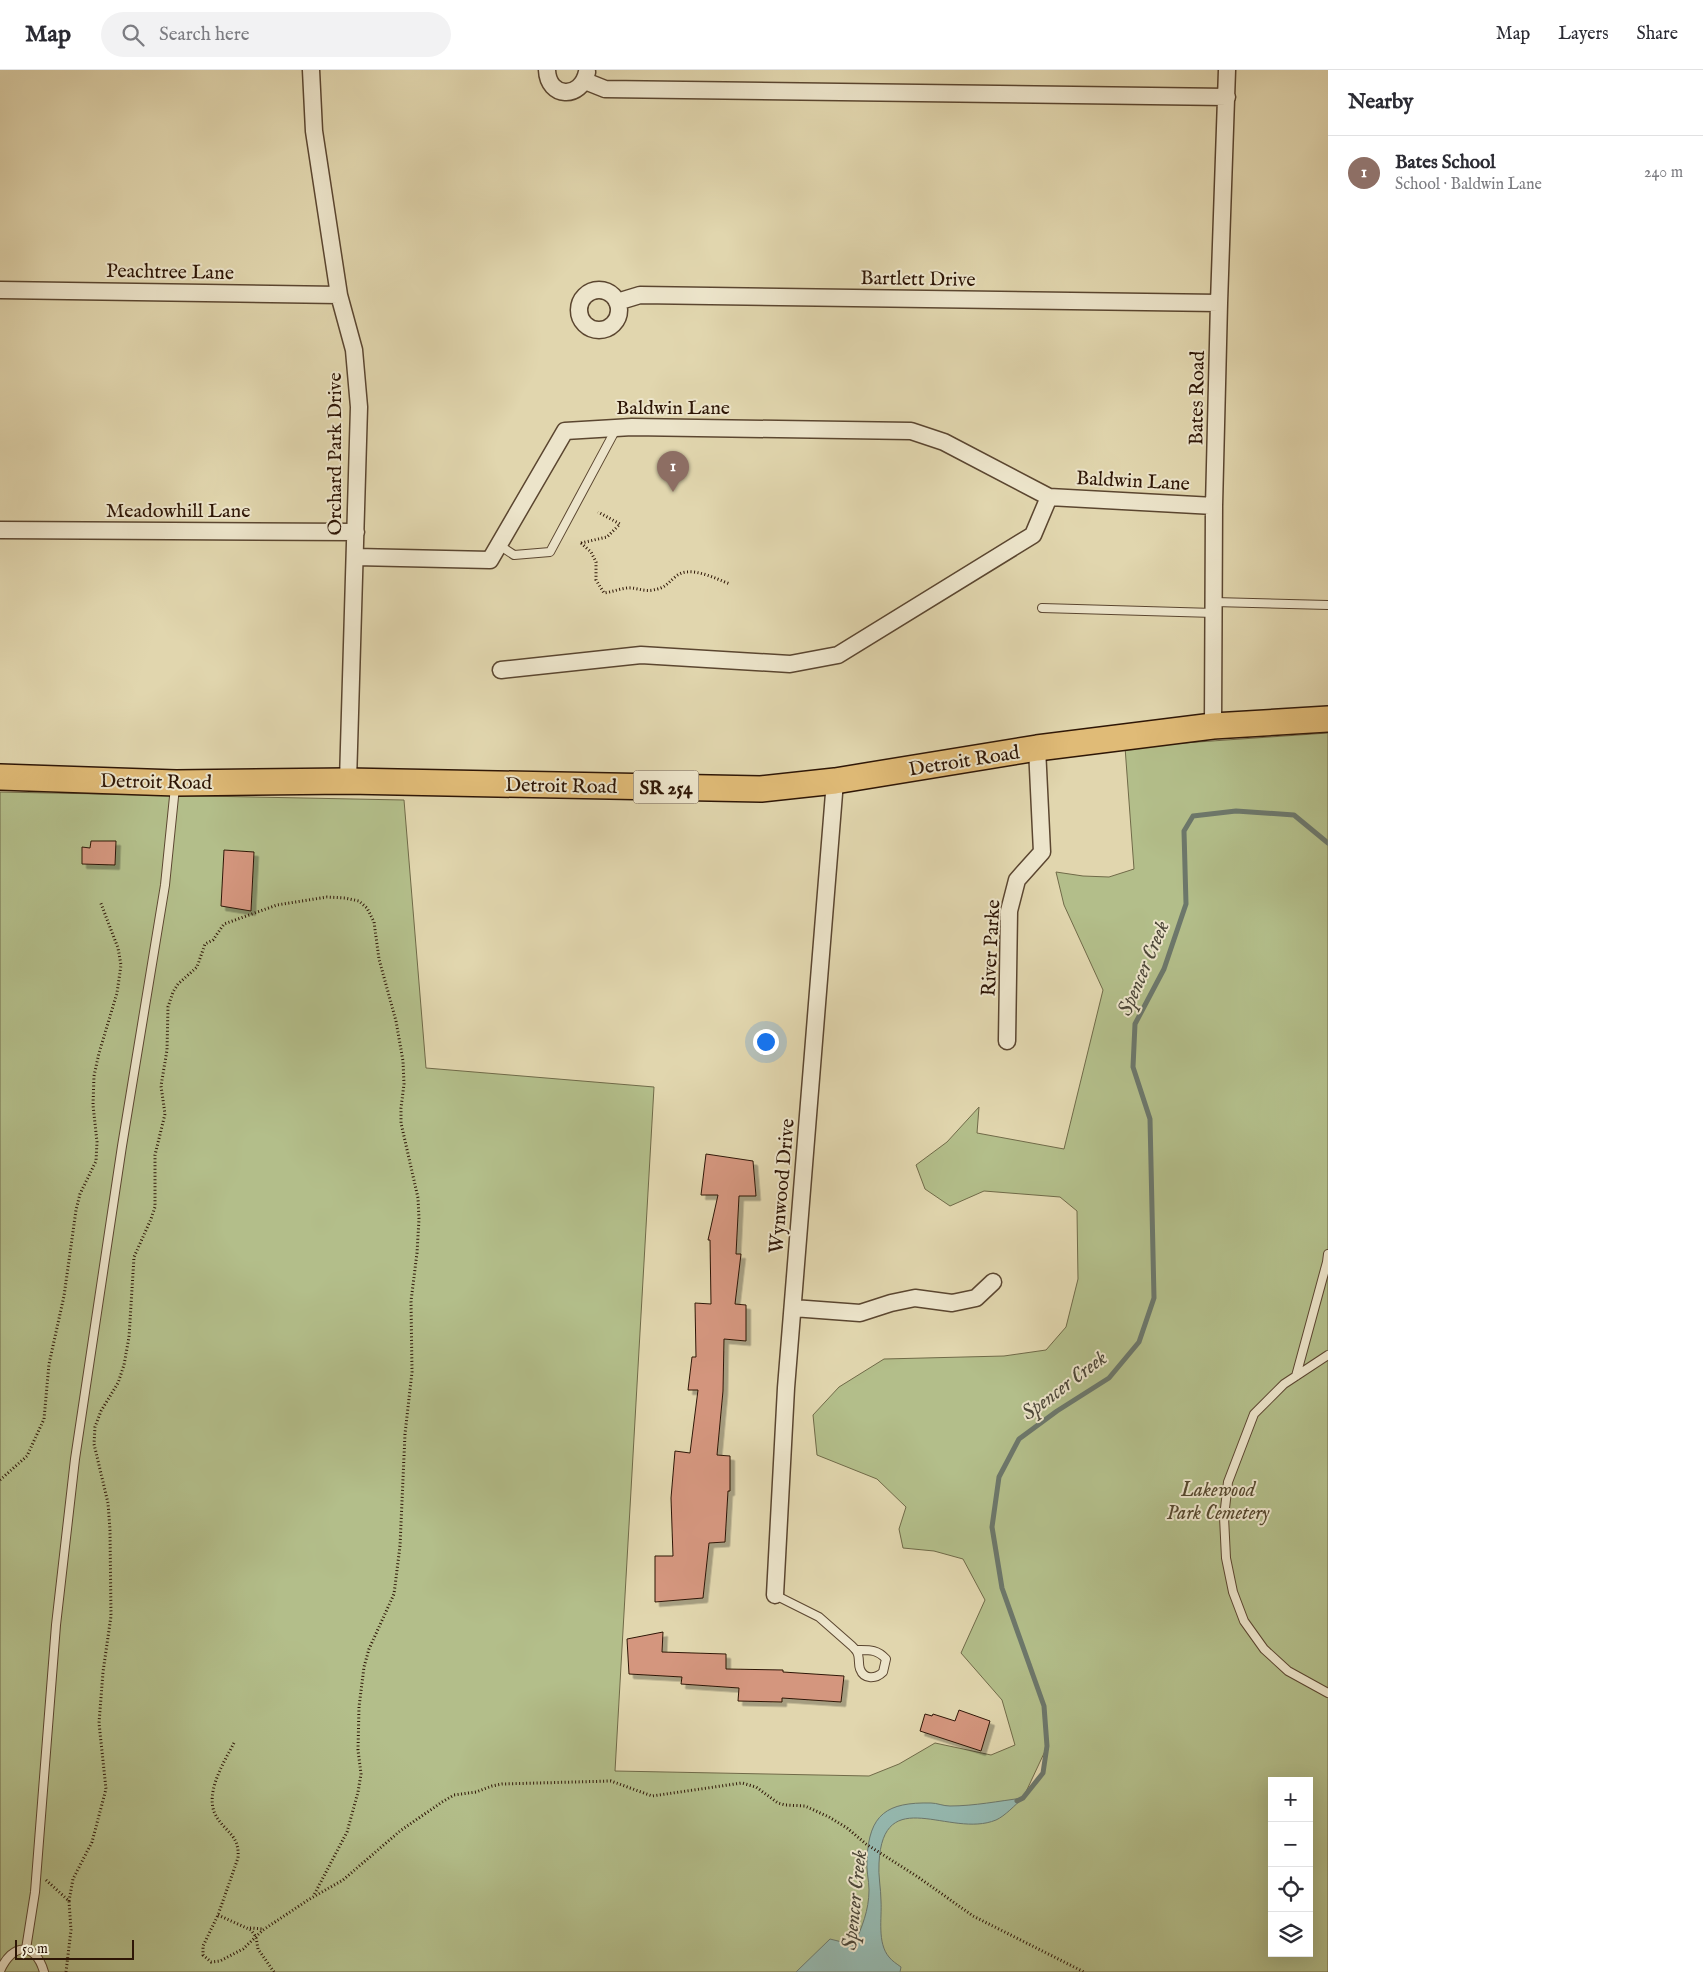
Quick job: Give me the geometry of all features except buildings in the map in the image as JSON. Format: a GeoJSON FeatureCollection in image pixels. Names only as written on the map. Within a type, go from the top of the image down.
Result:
{"type":"FeatureCollection","features":[{"type":"Feature","properties":{"kind":"main road","name":"Detroit Road"},"geometry":{"type":"LineString","coordinates":[[0,777],[176,783],[348,780],[761,790],[1037,748],[1213,726],[1328,720]]}},
{"type":"Feature","properties":{"kind":"street","name":"Orchard Park Drive"},"geometry":{"type":"LineString","coordinates":[[311,70],[314,132],[339,295],[354,350],[359,407],[348,780]]}},
{"type":"Feature","properties":{"kind":"street"},"geometry":{"type":"LineString","coordinates":[[547,70],[550,84],[564,92],[571,92],[579,88],[585,76],[605,89],[1227,97]]}},
{"type":"Feature","properties":{"kind":"street","name":"Bates Road"},"geometry":{"type":"LineString","coordinates":[[1213,726],[1214,506],[1219,303],[1228,70]]}},
{"type":"Feature","properties":{"kind":"street","name":"Peachtree Lane"},"geometry":{"type":"LineString","coordinates":[[0,290],[339,295]]}},
{"type":"Feature","properties":{"kind":"street","name":"Bartlett Drive"},"geometry":{"type":"LineString","coordinates":[[617,302],[640,295],[1219,303]]}},
{"type":"Feature","properties":{"kind":"street","name":"Baldwin Lane"},"geometry":{"type":"LineString","coordinates":[[356,557],[490,560],[565,431],[617,428],[911,431],[944,442],[1049,497],[1214,506]]}},
{"type":"Feature","properties":{"kind":"street","name":"Baldwin Lane"},"geometry":{"type":"LineString","coordinates":[[501,670],[641,655],[790,664],[838,655],[1033,535],[1049,497]]}},
{"type":"Feature","properties":{"kind":"street","name":"Meadowhill Lane"},"geometry":{"type":"LineString","coordinates":[[0,530],[356,532]]}},
{"type":"Feature","properties":{"kind":"street","name":"River Parke"},"geometry":{"type":"LineString","coordinates":[[1007,1041],[1009,911],[1017,880],[1042,852],[1037,748]]}},
{"type":"Feature","properties":{"kind":"street","name":"Wynwood Drive"},"geometry":{"type":"LineString","coordinates":[[775,1595],[786,1388],[835,780]]}},
{"type":"Feature","properties":{"kind":"street"},"geometry":{"type":"LineString","coordinates":[[793,1308],[860,1314],[891,1303],[915,1298],[952,1303],[976,1298],[993,1282]]}},
{"type":"Feature","properties":{"kind":"lane"},"geometry":{"type":"LineString","coordinates":[[499,545],[514,555],[550,552],[617,428]]}},
{"type":"Feature","properties":{"kind":"lane"},"geometry":{"type":"LineString","coordinates":[[1042,608],[1328,604]]}},
{"type":"Feature","properties":{"kind":"lane"},"geometry":{"type":"LineString","coordinates":[[26,1949],[36,1875],[56,1625],[75,1459],[122,1146],[165,885],[176,783]]}},
{"type":"Feature","properties":{"kind":"lane"},"geometry":{"type":"LineString","coordinates":[[1296,1376],[1328,1262],[1328,1254]]}},
{"type":"Feature","properties":{"kind":"lane"},"geometry":{"type":"LineString","coordinates":[[1328,1355],[1284,1384],[1254,1414],[1228,1482],[1224,1517],[1226,1558],[1233,1592],[1244,1621],[1264,1649],[1288,1671],[1328,1693]]}},
{"type":"Feature","properties":{"kind":"lane"},"geometry":{"type":"LineString","coordinates":[[775,1595],[818,1617],[857,1650]]}},
{"type":"Feature","properties":{"kind":"lane"},"geometry":{"type":"LineString","coordinates":[[0,1971],[10,1955],[18,1950],[26,1949],[33,1952],[41,1960],[44,1972]]}},
{"type":"Feature","properties":{"kind":"path"},"geometry":{"type":"LineString","coordinates":[[598,512],[620,524],[607,537],[581,543],[591,552],[596,562],[596,580],[604,593],[628,588],[638,591],[652,591],[668,586],[677,575],[692,572],[730,584]]}},
{"type":"Feature","properties":{"kind":"path"},"geometry":{"type":"LineString","coordinates":[[66,1972],[71,1930],[68,1901],[72,1884],[92,1842],[106,1789],[99,1723],[103,1672],[111,1616],[110,1530],[108,1503],[96,1453],[94,1435],[97,1418],[118,1383],[124,1366],[129,1337],[134,1257],[155,1207],[155,1156],[165,1114],[161,1086],[167,1050],[168,1007],[172,992],[197,967],[204,944],[213,940],[224,924],[277,905],[318,898],[337,897],[351,899],[363,904],[370,912],[374,922],[379,958],[392,1006],[403,1061],[404,1084],[401,1117],[418,1198],[419,1228],[411,1301],[412,1372],[405,1434],[400,1546],[395,1590],[369,1649],[364,1667],[358,1725],[361,1779],[352,1815],[343,1841],[314,1896]]}},
{"type":"Feature","properties":{"kind":"path"},"geometry":{"type":"LineString","coordinates":[[0,1480],[27,1456],[44,1419],[49,1364],[64,1296],[76,1210],[80,1194],[96,1162],[97,1142],[93,1106],[94,1076],[100,1048],[117,993],[121,965],[118,948],[100,902]]}},
{"type":"Feature","properties":{"kind":"path"},"geometry":{"type":"LineString","coordinates":[[234,1743],[221,1770],[213,1794],[215,1814],[233,1836],[238,1850],[235,1869],[218,1915],[203,1946],[202,1952],[207,1960],[220,1962],[243,1949],[266,1928],[351,1874],[395,1835],[454,1795],[476,1792],[497,1784],[611,1781],[652,1796],[742,1783],[756,1787],[778,1803],[812,1808],[847,1828],[866,1844],[987,1924],[1084,1972]]}},
{"type":"Feature","properties":{"kind":"path"},"geometry":{"type":"LineString","coordinates":[[36,1875],[54,1886],[68,1901]]}},
{"type":"Feature","properties":{"kind":"path"},"geometry":{"type":"LineString","coordinates":[[218,1915],[246,1927],[266,1928]]}},
{"type":"Feature","properties":{"kind":"path"},"geometry":{"type":"LineString","coordinates":[[246,1927],[256,1937],[258,1949],[274,1972]]}},
{"type":"Feature","properties":{"kind":"green space","name":"Lakewood Park Cemetery"},"geometry":{"type":"Polygon","coordinates":[[[1328,733],[1328,1972],[0,1972],[0,792],[404,800],[426,1068],[654,1087],[615,1771],[869,1776],[899,1764],[935,1743],[991,1755],[1015,1745],[1002,1700],[961,1653],[985,1600],[963,1559],[934,1551],[903,1548],[899,1529],[906,1507],[877,1479],[817,1455],[813,1415],[839,1387],[884,1359],[1004,1356],[1046,1350],[1066,1327],[1078,1279],[1077,1211],[1060,1197],[984,1191],[950,1206],[925,1189],[916,1165],[947,1142],[979,1107],[977,1133],[1064,1149],[1103,990],[1064,905],[1056,872],[1109,877],[1134,869],[1125,747],[1328,733]],[[1046,1749],[1024,1796],[1043,1773],[1046,1749]]]}},
{"type":"Feature","properties":{"kind":"water"},"geometry":{"type":"Polygon","coordinates":[[[1023,1798],[996,1820],[978,1824],[922,1818],[906,1819],[892,1825],[883,1839],[879,1863],[881,1938],[889,1957],[901,1967],[900,1972],[796,1972],[830,1939],[854,1945],[868,1904],[867,1863],[869,1844],[872,1831],[883,1814],[892,1808],[916,1803],[959,1806],[1023,1798]]]}},
{"type":"Feature","properties":{"kind":"waterway","name":"Spencer Creek"},"geometry":{"type":"LineString","coordinates":[[1017,1801],[1023,1798],[1043,1773],[1047,1746],[1044,1706],[1002,1588],[992,1527],[999,1477],[1019,1439],[1057,1411],[1109,1378],[1139,1342],[1154,1298],[1150,1119],[1133,1067],[1135,1024],[1164,969],[1186,904],[1184,831],[1193,816],[1236,811],[1294,815],[1328,843]]}},
{"type":"Feature","properties":{"kind":"place","name":"Bates School"},"geometry":{"type":"Point","coordinates":[673,492]}}]}
